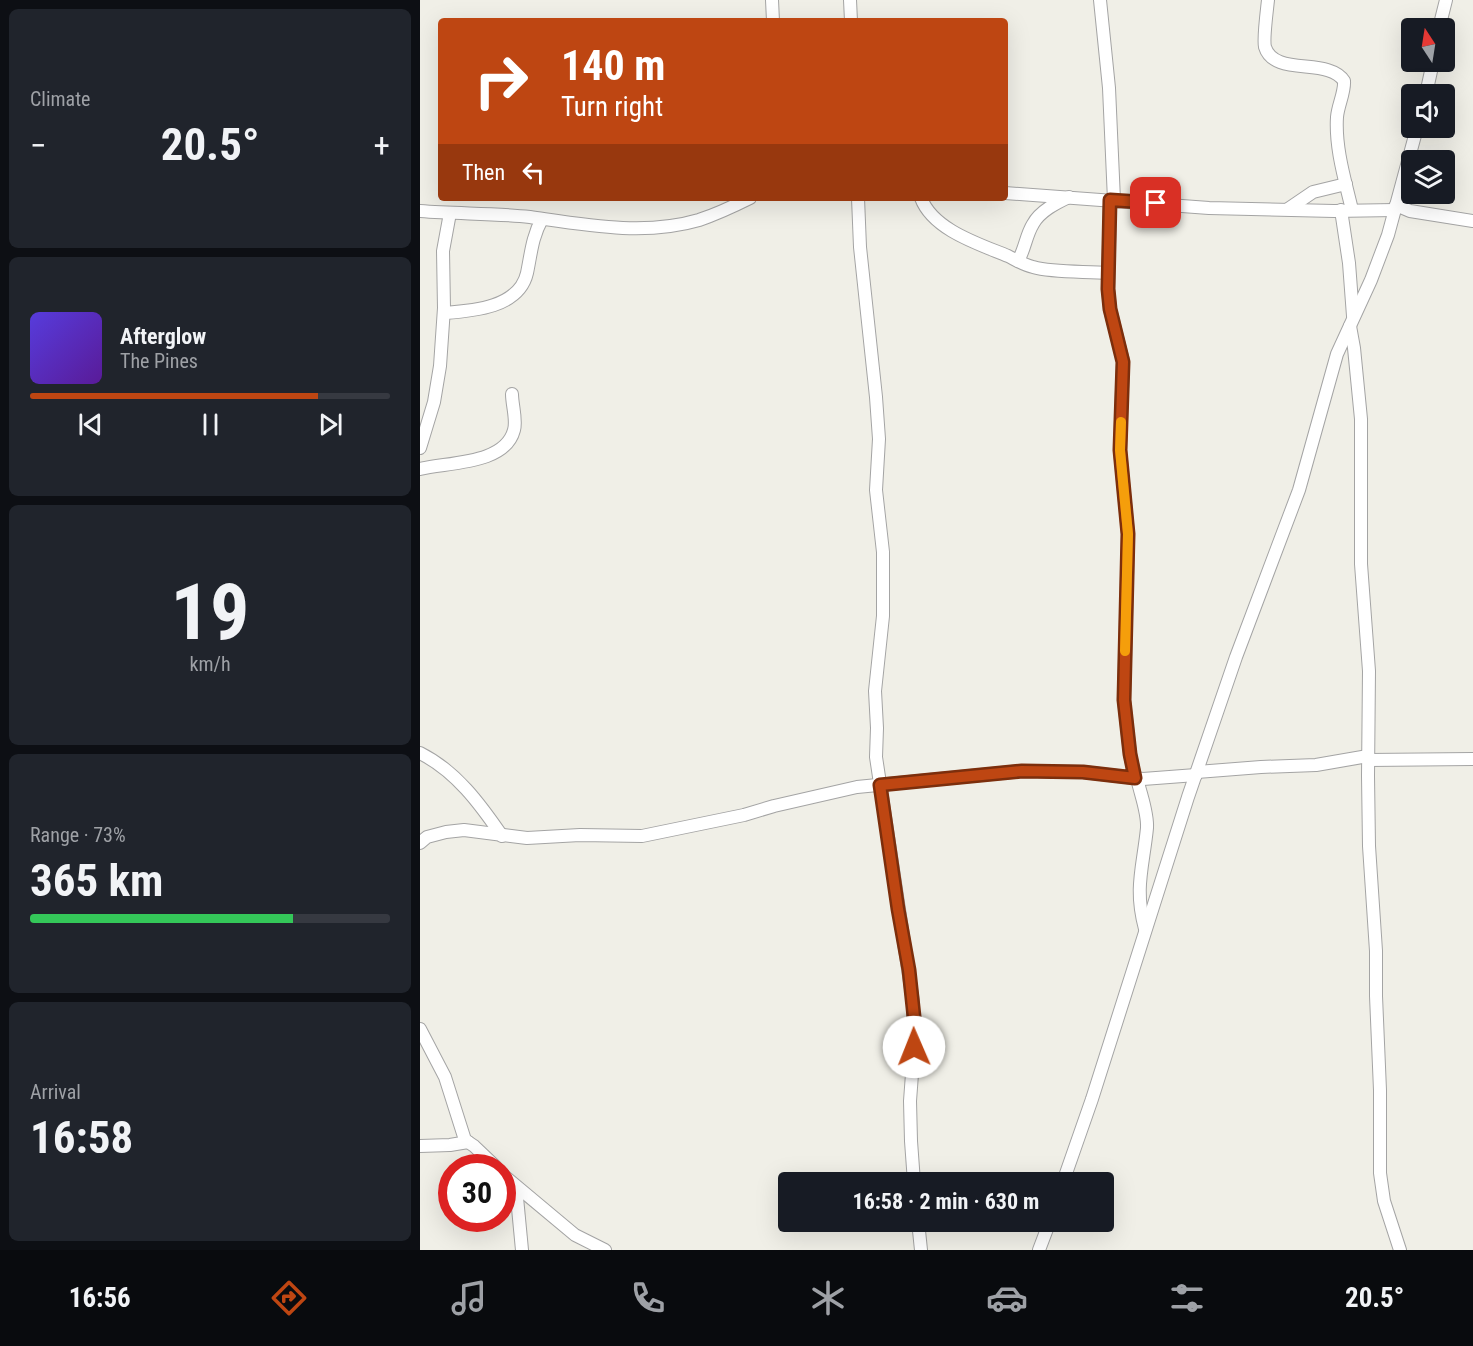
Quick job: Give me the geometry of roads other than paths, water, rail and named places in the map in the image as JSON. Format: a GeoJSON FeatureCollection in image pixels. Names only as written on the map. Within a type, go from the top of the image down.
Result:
{"type":"FeatureCollection","features":[{"type":"Feature","properties":{"kind":"street"},"geometry":{"type":"LineString","coordinates":[[772,0],[773,18]]}},
{"type":"Feature","properties":{"kind":"street"},"geometry":{"type":"LineString","coordinates":[[850,0],[851,18]]}},
{"type":"Feature","properties":{"kind":"street"},"geometry":{"type":"LineString","coordinates":[[1100,0],[1109,88],[1112,200],[1108,273],[1110,309],[1123,362],[1120,450],[1128,534],[1124,700],[1130,754],[1147,826],[1139,889],[1140,909],[1145,929]]}},
{"type":"Feature","properties":{"kind":"street"},"geometry":{"type":"LineString","coordinates":[[1268,0],[1264,40],[1267,52],[1274,59],[1289,65],[1330,70],[1341,76],[1344,81],[1337,116],[1337,129],[1346,184],[1351,322],[1361,418],[1360,564],[1369,671],[1368,758],[1376,951],[1380,1173],[1384,1201],[1400,1250]]}},
{"type":"Feature","properties":{"kind":"street"},"geometry":{"type":"LineString","coordinates":[[1442,18],[1446,0]]}},
{"type":"Feature","properties":{"kind":"street"},"geometry":{"type":"LineString","coordinates":[[1066,1172],[1236,657],[1299,490],[1337,354],[1371,280],[1396,207],[1414,138]]}},
{"type":"Feature","properties":{"kind":"street"},"geometry":{"type":"LineString","coordinates":[[1288,209],[1313,192],[1346,184]]}},
{"type":"Feature","properties":{"kind":"street"},"geometry":{"type":"LineString","coordinates":[[1008,193],[1209,207],[1347,210],[1396,207],[1473,221]]}},
{"type":"Feature","properties":{"kind":"street"},"geometry":{"type":"LineString","coordinates":[[1018,261],[1033,222],[1048,209],[1069,197]]}},
{"type":"Feature","properties":{"kind":"street"},"geometry":{"type":"LineString","coordinates":[[420,211],[504,215],[573,224],[641,228],[680,225],[717,213],[743,201]]}},
{"type":"Feature","properties":{"kind":"street"},"geometry":{"type":"LineString","coordinates":[[858,201],[860,248],[879,439],[876,490],[883,552],[883,616],[875,691],[876,757],[913,1002],[914,1047],[910,1111],[913,1172]]}},
{"type":"Feature","properties":{"kind":"street"},"geometry":{"type":"LineString","coordinates":[[923,201],[929,213],[964,238],[1034,268],[1108,273]]}},
{"type":"Feature","properties":{"kind":"street"},"geometry":{"type":"LineString","coordinates":[[420,448],[434,402],[444,313],[443,251],[450,213]]}},
{"type":"Feature","properties":{"kind":"street"},"geometry":{"type":"LineString","coordinates":[[444,313],[485,308],[504,301],[514,294],[526,277],[532,242],[542,219]]}},
{"type":"Feature","properties":{"kind":"street"},"geometry":{"type":"LineString","coordinates":[[420,469],[463,463],[490,454],[503,446],[510,440],[515,429],[512,394]]}},
{"type":"Feature","properties":{"kind":"street"},"geometry":{"type":"LineString","coordinates":[[420,753],[432,759],[461,782],[502,836]]}},
{"type":"Feature","properties":{"kind":"street"},"geometry":{"type":"LineString","coordinates":[[420,843],[427,837],[464,830],[527,838],[580,835],[642,836],[744,815],[835,792],[880,785],[1022,771],[1083,772],[1136,778],[1163,778],[1261,766],[1316,765],[1368,758],[1473,759]]}},
{"type":"Feature","properties":{"kind":"street"},"geometry":{"type":"LineString","coordinates":[[420,1029],[445,1077],[465,1140],[481,1154]]}},
{"type":"Feature","properties":{"kind":"street"},"geometry":{"type":"LineString","coordinates":[[420,1146],[468,1142]]}},
{"type":"Feature","properties":{"kind":"street"},"geometry":{"type":"LineString","coordinates":[[516,1187],[522,1250]]}},
{"type":"Feature","properties":{"kind":"street"},"geometry":{"type":"LineString","coordinates":[[516,1187],[575,1235],[605,1250]]}},
{"type":"Feature","properties":{"kind":"street"},"geometry":{"type":"LineString","coordinates":[[919,1232],[921,1250]]}},
{"type":"Feature","properties":{"kind":"street"},"geometry":{"type":"LineString","coordinates":[[1039,1250],[1046,1232]]}}]}
